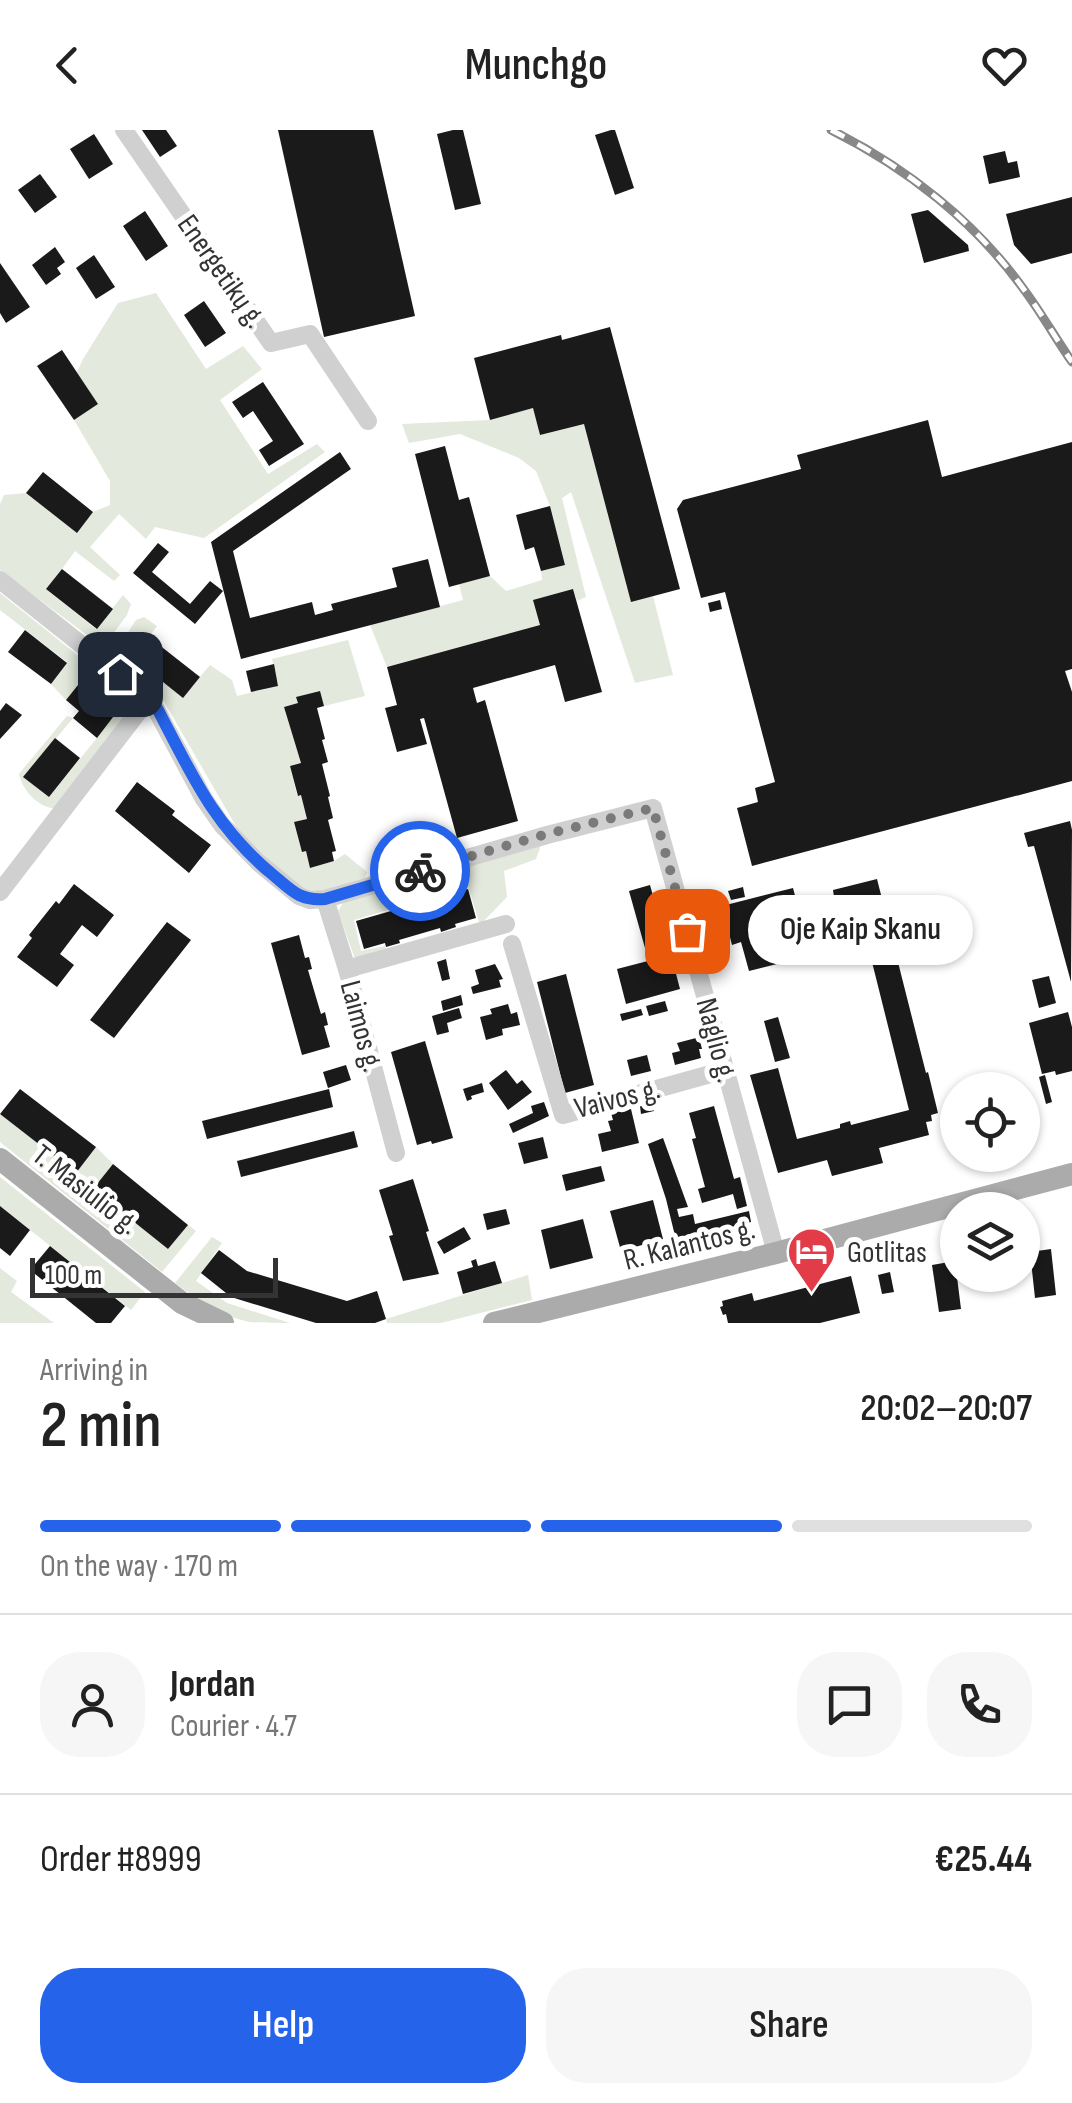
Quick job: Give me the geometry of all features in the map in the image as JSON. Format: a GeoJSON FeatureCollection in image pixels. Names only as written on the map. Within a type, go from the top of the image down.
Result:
{"type":"FeatureCollection","features":[{"type":"Feature","properties":{"kind":"main road","name":"T. Masiulio g."},"geometry":{"type":"LineString","coordinates":[[0,1159],[182,1303],[199,1323]]}},
{"type":"Feature","properties":{"kind":"main road","name":"R. Kalantos g."},"geometry":{"type":"LineString","coordinates":[[494,1323],[1072,1174]]}},
{"type":"Feature","properties":{"kind":"main road","name":"T. Masiulio g."},"geometry":{"type":"LineString","coordinates":[[182,1303],[223,1323]]}},
{"type":"Feature","properties":{"kind":"street","name":"Energetikų g."},"geometry":{"type":"LineString","coordinates":[[124,130],[272,343],[310,334],[368,421]]}},
{"type":"Feature","properties":{"kind":"street"},"geometry":{"type":"LineString","coordinates":[[0,580],[151,700],[204,799],[222,825],[259,863],[299,896],[325,899]]}},
{"type":"Feature","properties":{"kind":"street"},"geometry":{"type":"LineString","coordinates":[[0,892],[151,700]]}},
{"type":"Feature","properties":{"kind":"street","name":"Naglio g."},"geometry":{"type":"LineString","coordinates":[[325,899],[547,834],[653,808],[776,1253]]}},
{"type":"Feature","properties":{"kind":"street","name":"Laimos g."},"geometry":{"type":"LineString","coordinates":[[325,899],[396,1154]]}},
{"type":"Feature","properties":{"kind":"street"},"geometry":{"type":"LineString","coordinates":[[347,969],[506,924]]}},
{"type":"Feature","properties":{"kind":"street","name":"Vaivos g."},"geometry":{"type":"LineString","coordinates":[[512,944],[563,1115],[725,1070]]}},
{"type":"Feature","properties":{"kind":"shaded area"},"geometry":{"type":"Polygon","coordinates":[[[156,293],[206,369],[243,346],[262,369],[220,400],[268,474],[317,444],[325,452],[204,538],[155,527],[146,539],[119,514],[90,547],[120,575],[114,581],[75,551],[47,590],[96,629],[123,595],[131,604],[103,647],[0,570],[0,504],[4,495],[26,493],[77,532],[93,512],[110,505],[110,481],[74,420],[98,404],[77,372],[118,303],[156,293]]]}},
{"type":"Feature","properties":{"kind":"shaded area"},"geometry":{"type":"Polygon","coordinates":[[[533,408],[540,435],[584,424],[631,601],[653,596],[673,675],[635,683],[571,492],[562,498],[586,597],[577,601],[573,589],[540,625],[387,667],[370,625],[463,600],[459,584],[490,576],[506,591],[542,580],[541,571],[565,565],[550,506],[536,471],[519,458],[460,434],[409,443],[402,424],[490,420],[533,408]]]}},
{"type":"Feature","properties":{"kind":"shaded area"},"geometry":{"type":"Polygon","coordinates":[[[0,593],[137,703],[57,808],[44,806],[33,798],[19,774],[67,716],[73,718],[24,777],[49,797],[97,738],[86,675],[66,700],[51,684],[67,662],[0,610],[0,593]]]}},
{"type":"Feature","properties":{"kind":"shaded area"},"geometry":{"type":"Polygon","coordinates":[[[144,617],[157,626],[133,658],[183,697],[210,665],[232,680],[237,696],[278,686],[272,659],[348,640],[365,696],[324,706],[319,691],[297,697],[298,703],[284,707],[301,763],[290,766],[307,819],[294,823],[302,851],[306,851],[311,868],[345,854],[367,872],[365,878],[321,892],[308,891],[290,881],[237,828],[159,693],[116,659],[115,653],[136,620],[144,617]]]}},
{"type":"Feature","properties":{"kind":"shaded area"},"geometry":{"type":"Polygon","coordinates":[[[541,845],[536,859],[504,871],[507,897],[480,925],[468,886],[354,920],[361,951],[385,946],[387,952],[355,959],[338,911],[343,903],[541,845]]]}},
{"type":"Feature","properties":{"kind":"shaded area"},"geometry":{"type":"Polygon","coordinates":[[[0,1114],[76,1172],[96,1147],[113,1164],[94,1189],[168,1249],[188,1225],[196,1231],[162,1272],[0,1142],[0,1114]]]}},
{"type":"Feature","properties":{"kind":"shaded area"},"geometry":{"type":"Polygon","coordinates":[[[0,1177],[145,1292],[131,1310],[0,1206],[0,1177]]]}},
{"type":"Feature","properties":{"kind":"shaded area"},"geometry":{"type":"Polygon","coordinates":[[[212,1237],[222,1243],[196,1281],[227,1303],[290,1323],[249,1322],[229,1316],[175,1283],[212,1237]]]}},
{"type":"Feature","properties":{"kind":"shaded area"},"geometry":{"type":"Polygon","coordinates":[[[0,1268],[17,1281],[11,1292],[54,1323],[0,1323],[0,1268]]]}},
{"type":"Feature","properties":{"kind":"shaded area"},"geometry":{"type":"Polygon","coordinates":[[[528,1275],[532,1300],[441,1323],[387,1323],[386,1319],[528,1275]]]}},
{"type":"Feature","properties":{"kind":"building"},"geometry":{"type":"Polygon","coordinates":[[[142,130],[166,130],[177,146],[160,157],[142,130]]]}},
{"type":"Feature","properties":{"kind":"building"},"geometry":{"type":"Polygon","coordinates":[[[278,130],[373,130],[415,316],[324,337],[278,130]]]}},
{"type":"Feature","properties":{"kind":"building"},"geometry":{"type":"Polygon","coordinates":[[[463,130],[481,204],[455,210],[437,134],[463,130]]]}},
{"type":"Feature","properties":{"kind":"building"},"geometry":{"type":"Polygon","coordinates":[[[615,130],[634,188],[615,195],[595,135],[615,130]]]}},
{"type":"Feature","properties":{"kind":"building"},"geometry":{"type":"Polygon","coordinates":[[[94,134],[113,164],[89,179],[70,149],[94,134]]]}},
{"type":"Feature","properties":{"kind":"building"},"geometry":{"type":"Polygon","coordinates":[[[1005,151],[1008,163],[1017,161],[1020,177],[989,184],[983,156],[1005,151]]]}},
{"type":"Feature","properties":{"kind":"building"},"geometry":{"type":"Polygon","coordinates":[[[40,174],[57,197],[35,213],[18,190],[40,174]]]}},
{"type":"Feature","properties":{"kind":"building"},"geometry":{"type":"Polygon","coordinates":[[[1072,197],[1072,253],[1031,264],[1014,245],[1006,214],[1072,197]]]}},
{"type":"Feature","properties":{"kind":"building"},"geometry":{"type":"Polygon","coordinates":[[[928,210],[968,245],[969,251],[924,263],[911,214],[928,210]]]}},
{"type":"Feature","properties":{"kind":"building"},"geometry":{"type":"Polygon","coordinates":[[[145,211],[168,246],[146,261],[123,226],[145,211]]]}},
{"type":"Feature","properties":{"kind":"building"},"geometry":{"type":"Polygon","coordinates":[[[55,247],[65,262],[57,268],[61,274],[46,285],[32,265],[55,247]]]}},
{"type":"Feature","properties":{"kind":"building"},"geometry":{"type":"Polygon","coordinates":[[[94,255],[115,287],[96,299],[76,268],[94,255]]]}},
{"type":"Feature","properties":{"kind":"building"},"geometry":{"type":"Polygon","coordinates":[[[0,263],[30,307],[6,323],[0,313],[0,263]]]}},
{"type":"Feature","properties":{"kind":"building"},"geometry":{"type":"Polygon","coordinates":[[[204,301],[226,333],[205,347],[184,315],[204,301]]]}},
{"type":"Feature","properties":{"kind":"building"},"geometry":{"type":"Polygon","coordinates":[[[610,327],[680,589],[631,602],[584,424],[540,435],[533,408],[490,420],[474,358],[561,335],[562,340],[610,327]]]}},
{"type":"Feature","properties":{"kind":"building"},"geometry":{"type":"Polygon","coordinates":[[[62,350],[98,404],[74,420],[37,366],[62,350]]]}},
{"type":"Feature","properties":{"kind":"building"},"geometry":{"type":"Polygon","coordinates":[[[263,382],[304,444],[269,466],[259,450],[273,441],[253,411],[243,418],[232,402],[263,382]]]}},
{"type":"Feature","properties":{"kind":"building"},"geometry":{"type":"Polygon","coordinates":[[[928,420],[942,477],[1072,442],[1072,669],[1065,671],[1072,692],[1072,781],[752,866],[737,808],[758,802],[755,788],[775,782],[725,592],[701,598],[677,509],[683,500],[801,469],[797,455],[928,420]]]}},
{"type":"Feature","properties":{"kind":"building"},"geometry":{"type":"Polygon","coordinates":[[[445,446],[459,500],[469,497],[490,576],[449,587],[415,454],[445,446]]]}},
{"type":"Feature","properties":{"kind":"building"},"geometry":{"type":"Polygon","coordinates":[[[340,452],[351,469],[233,551],[250,618],[312,602],[315,615],[333,610],[331,604],[397,587],[392,568],[428,559],[440,607],[241,659],[211,542],[340,452]]]}},
{"type":"Feature","properties":{"kind":"building"},"geometry":{"type":"Polygon","coordinates":[[[43,472],[93,512],[77,533],[26,493],[43,472]]]}},
{"type":"Feature","properties":{"kind":"building"},"geometry":{"type":"Polygon","coordinates":[[[550,506],[565,565],[541,571],[534,547],[525,550],[516,515],[550,506]]]}},
{"type":"Feature","properties":{"kind":"building"},"geometry":{"type":"Polygon","coordinates":[[[158,543],[169,552],[152,572],[190,604],[210,581],[223,591],[195,624],[133,573],[158,543]]]}},
{"type":"Feature","properties":{"kind":"building"},"geometry":{"type":"Polygon","coordinates":[[[62,569],[113,609],[97,629],[46,589],[62,569]]]}},
{"type":"Feature","properties":{"kind":"building"},"geometry":{"type":"Polygon","coordinates":[[[573,589],[602,692],[565,702],[555,665],[473,688],[477,703],[485,700],[518,821],[457,838],[424,718],[420,719],[427,744],[397,752],[385,708],[397,705],[387,667],[540,625],[533,600],[573,589]]]}},
{"type":"Feature","properties":{"kind":"building"},"geometry":{"type":"Polygon","coordinates":[[[720,600],[722,609],[710,612],[708,603],[720,600]]]}},
{"type":"Feature","properties":{"kind":"building"},"geometry":{"type":"Polygon","coordinates":[[[25,630],[67,663],[51,684],[8,652],[25,630]]]}},
{"type":"Feature","properties":{"kind":"building"},"geometry":{"type":"Polygon","coordinates":[[[149,637],[200,677],[183,698],[133,658],[149,637]]]}},
{"type":"Feature","properties":{"kind":"building"},"geometry":{"type":"Polygon","coordinates":[[[274,664],[278,686],[251,692],[246,671],[274,664]]]}},
{"type":"Feature","properties":{"kind":"building"},"geometry":{"type":"Polygon","coordinates":[[[86,675],[123,704],[97,738],[73,718],[79,711],[66,700],[86,675]]]}},
{"type":"Feature","properties":{"kind":"building"},"geometry":{"type":"Polygon","coordinates":[[[320,691],[324,706],[317,708],[328,762],[322,764],[336,851],[332,852],[334,861],[310,868],[294,822],[307,819],[290,766],[301,763],[284,707],[298,703],[296,697],[320,691]]]}},
{"type":"Feature","properties":{"kind":"building"},"geometry":{"type":"Polygon","coordinates":[[[6,703],[22,715],[0,739],[0,711],[6,703]]]}},
{"type":"Feature","properties":{"kind":"building"},"geometry":{"type":"Polygon","coordinates":[[[55,738],[80,758],[49,797],[23,777],[55,738]]]}},
{"type":"Feature","properties":{"kind":"building"},"geometry":{"type":"Polygon","coordinates":[[[137,782],[211,845],[189,873],[115,811],[137,782]]]}},
{"type":"Feature","properties":{"kind":"building"},"geometry":{"type":"Polygon","coordinates":[[[1070,821],[1071,982],[1034,846],[1028,847],[1024,833],[1070,821]]]}},
{"type":"Feature","properties":{"kind":"building"},"geometry":{"type":"Polygon","coordinates":[[[877,879],[938,1113],[926,1122],[929,1135],[879,1148],[883,1163],[832,1176],[827,1160],[778,1173],[750,1075],[778,1068],[797,1139],[840,1128],[840,1124],[850,1121],[851,1125],[909,1110],[859,910],[840,915],[846,940],[839,942],[841,948],[749,971],[741,942],[732,945],[722,906],[793,888],[797,903],[826,895],[827,899],[834,897],[833,890],[877,879]]]}},
{"type":"Feature","properties":{"kind":"building"},"geometry":{"type":"Polygon","coordinates":[[[74,884],[114,915],[97,937],[82,925],[60,954],[74,965],[57,987],[17,957],[32,938],[29,935],[74,884]]]}},
{"type":"Feature","properties":{"kind":"building"},"geometry":{"type":"Polygon","coordinates":[[[650,885],[666,942],[645,948],[629,891],[650,885]]]}},
{"type":"Feature","properties":{"kind":"building"},"geometry":{"type":"Polygon","coordinates":[[[743,887],[745,897],[731,900],[728,891],[743,887]]]}},
{"type":"Feature","properties":{"kind":"building"},"geometry":{"type":"Polygon","coordinates":[[[468,889],[476,918],[441,932],[440,928],[386,947],[385,943],[364,949],[356,921],[468,889]]]}},
{"type":"Feature","properties":{"kind":"building"},"geometry":{"type":"Polygon","coordinates":[[[167,922],[191,940],[114,1038],[90,1020],[167,922]]]}},
{"type":"Feature","properties":{"kind":"building"},"geometry":{"type":"Polygon","coordinates":[[[299,935],[305,958],[309,957],[312,969],[308,970],[321,1014],[325,1012],[330,1047],[302,1055],[271,943],[299,935]]]}},
{"type":"Feature","properties":{"kind":"building"},"geometry":{"type":"Polygon","coordinates":[[[671,955],[680,989],[626,1004],[617,969],[671,955]]]}},
{"type":"Feature","properties":{"kind":"building"},"geometry":{"type":"Polygon","coordinates":[[[446,959],[450,979],[442,981],[437,962],[446,959]]]}},
{"type":"Feature","properties":{"kind":"building"},"geometry":{"type":"Polygon","coordinates":[[[495,964],[503,979],[499,980],[501,987],[473,994],[471,987],[479,984],[475,970],[495,964]]]}},
{"type":"Feature","properties":{"kind":"building"},"geometry":{"type":"Polygon","coordinates":[[[566,974],[594,1085],[565,1093],[537,982],[566,974]]]}},
{"type":"Feature","properties":{"kind":"building"},"geometry":{"type":"Polygon","coordinates":[[[1049,976],[1056,1003],[1039,1008],[1032,980],[1049,976]]]}},
{"type":"Feature","properties":{"kind":"building"},"geometry":{"type":"Polygon","coordinates":[[[461,995],[463,1005],[443,1011],[441,1001],[461,995]]]}},
{"type":"Feature","properties":{"kind":"building"},"geometry":{"type":"Polygon","coordinates":[[[665,1001],[668,1011],[649,1016],[646,1006],[665,1001]]]}},
{"type":"Feature","properties":{"kind":"building"},"geometry":{"type":"Polygon","coordinates":[[[508,1004],[511,1014],[517,1012],[520,1025],[502,1029],[503,1035],[486,1040],[480,1017],[492,1014],[490,1009],[508,1004]]]}},
{"type":"Feature","properties":{"kind":"building"},"geometry":{"type":"Polygon","coordinates":[[[459,1008],[462,1018],[447,1023],[449,1032],[437,1035],[432,1016],[459,1008]]]}},
{"type":"Feature","properties":{"kind":"building"},"geometry":{"type":"Polygon","coordinates":[[[641,1009],[643,1015],[622,1021],[620,1014],[641,1009]]]}},
{"type":"Feature","properties":{"kind":"building"},"geometry":{"type":"Polygon","coordinates":[[[1068,1012],[1072,1071],[1042,1074],[1029,1023],[1068,1012]]]}},
{"type":"Feature","properties":{"kind":"building"},"geometry":{"type":"Polygon","coordinates":[[[778,1017],[790,1058],[775,1062],[764,1021],[778,1017]]]}},
{"type":"Feature","properties":{"kind":"building"},"geometry":{"type":"Polygon","coordinates":[[[696,1038],[702,1049],[701,1058],[675,1065],[672,1053],[680,1051],[677,1043],[696,1038]]]}},
{"type":"Feature","properties":{"kind":"building"},"geometry":{"type":"Polygon","coordinates":[[[425,1041],[453,1138],[417,1145],[391,1052],[425,1041]]]}},
{"type":"Feature","properties":{"kind":"building"},"geometry":{"type":"Polygon","coordinates":[[[647,1055],[651,1071],[631,1076],[627,1060],[647,1055]]]}},
{"type":"Feature","properties":{"kind":"building"},"geometry":{"type":"Polygon","coordinates":[[[346,1065],[351,1080],[328,1088],[323,1072],[346,1065]]]}},
{"type":"Feature","properties":{"kind":"building"},"geometry":{"type":"Polygon","coordinates":[[[506,1070],[517,1084],[522,1080],[532,1092],[508,1110],[489,1083],[506,1070]]]}},
{"type":"Feature","properties":{"kind":"building"},"geometry":{"type":"Polygon","coordinates":[[[1045,1075],[1052,1102],[1046,1104],[1040,1077],[1045,1075]]]}},
{"type":"Feature","properties":{"kind":"building"},"geometry":{"type":"Polygon","coordinates":[[[482,1083],[484,1092],[467,1101],[463,1089],[482,1083]]]}},
{"type":"Feature","properties":{"kind":"building"},"geometry":{"type":"Polygon","coordinates":[[[20,1089],[96,1147],[76,1173],[0,1114],[20,1089]]]}},
{"type":"Feature","properties":{"kind":"building"},"geometry":{"type":"Polygon","coordinates":[[[329,1089],[333,1107],[207,1139],[202,1121],[329,1089]]]}},
{"type":"Feature","properties":{"kind":"building"},"geometry":{"type":"Polygon","coordinates":[[[544,1102],[549,1116],[513,1133],[509,1124],[533,1113],[531,1106],[544,1102]]]}},
{"type":"Feature","properties":{"kind":"building"},"geometry":{"type":"Polygon","coordinates":[[[652,1103],[654,1111],[641,1114],[640,1106],[652,1103]]]}},
{"type":"Feature","properties":{"kind":"building"},"geometry":{"type":"Polygon","coordinates":[[[714,1106],[734,1179],[740,1177],[747,1206],[737,1209],[733,1194],[702,1203],[698,1189],[705,1187],[689,1113],[714,1106]]]}},
{"type":"Feature","properties":{"kind":"building"},"geometry":{"type":"Polygon","coordinates":[[[631,1109],[639,1143],[602,1152],[598,1134],[611,1131],[611,1113],[631,1109]]]}},
{"type":"Feature","properties":{"kind":"building"},"geometry":{"type":"Polygon","coordinates":[[[354,1131],[358,1147],[241,1177],[237,1161],[354,1131]]]}},
{"type":"Feature","properties":{"kind":"building"},"geometry":{"type":"Polygon","coordinates":[[[543,1137],[548,1158],[524,1164],[518,1143],[543,1137]]]}},
{"type":"Feature","properties":{"kind":"building"},"geometry":{"type":"Polygon","coordinates":[[[663,1138],[688,1207],[677,1209],[679,1217],[693,1214],[695,1224],[749,1211],[751,1222],[677,1244],[648,1144],[663,1138]]]}},
{"type":"Feature","properties":{"kind":"building"},"geometry":{"type":"Polygon","coordinates":[[[113,1164],[188,1225],[168,1249],[93,1189],[113,1164]]]}},
{"type":"Feature","properties":{"kind":"building"},"geometry":{"type":"Polygon","coordinates":[[[601,1166],[605,1181],[566,1191],[562,1175],[601,1166]]]}},
{"type":"Feature","properties":{"kind":"building"},"geometry":{"type":"Polygon","coordinates":[[[413,1179],[439,1274],[403,1281],[379,1190],[413,1179]]]}},
{"type":"Feature","properties":{"kind":"building"},"geometry":{"type":"Polygon","coordinates":[[[653,1200],[663,1239],[621,1251],[610,1211],[653,1200]]]}},
{"type":"Feature","properties":{"kind":"building"},"geometry":{"type":"Polygon","coordinates":[[[0,1206],[30,1230],[10,1256],[0,1248],[0,1206]]]}},
{"type":"Feature","properties":{"kind":"building"},"geometry":{"type":"Polygon","coordinates":[[[506,1209],[510,1224],[487,1230],[483,1214],[506,1209]]]}},
{"type":"Feature","properties":{"kind":"building"},"geometry":{"type":"Polygon","coordinates":[[[583,1219],[593,1258],[550,1269],[541,1230],[583,1219]]]}},
{"type":"Feature","properties":{"kind":"building"},"geometry":{"type":"Polygon","coordinates":[[[464,1227],[471,1239],[444,1254],[437,1242],[464,1227]]]}},
{"type":"Feature","properties":{"kind":"building"},"geometry":{"type":"Polygon","coordinates":[[[50,1246],[125,1306],[111,1323],[96,1323],[30,1270],[50,1246]]]}},
{"type":"Feature","properties":{"kind":"building"},"geometry":{"type":"Polygon","coordinates":[[[1051,1249],[1056,1295],[1035,1298],[1034,1292],[1040,1292],[1040,1251],[1051,1249]]]}},
{"type":"Feature","properties":{"kind":"building"},"geometry":{"type":"Polygon","coordinates":[[[219,1250],[247,1271],[347,1301],[377,1291],[386,1319],[375,1323],[316,1323],[231,1297],[201,1273],[219,1250]]]}},
{"type":"Feature","properties":{"kind":"building"},"geometry":{"type":"Polygon","coordinates":[[[476,1259],[478,1266],[495,1261],[502,1283],[463,1294],[457,1272],[473,1267],[471,1261],[476,1259]]]}},
{"type":"Feature","properties":{"kind":"building"},"geometry":{"type":"Polygon","coordinates":[[[940,1264],[940,1292],[959,1292],[961,1309],[939,1312],[932,1265],[940,1264]]]}},
{"type":"Feature","properties":{"kind":"building"},"geometry":{"type":"Polygon","coordinates":[[[890,1272],[894,1292],[882,1294],[878,1275],[890,1272]]]}},
{"type":"Feature","properties":{"kind":"building"},"geometry":{"type":"Polygon","coordinates":[[[851,1276],[860,1313],[820,1323],[728,1323],[720,1307],[722,1301],[752,1293],[754,1301],[851,1276]]]}},
{"type":"Feature","properties":{"kind":"railway"},"geometry":{"type":"LineString","coordinates":[[831,130],[913,179],[985,242],[1031,300],[1072,362]]}},
{"type":"Feature","properties":{"kind":"way so far"},"geometry":{"type":"LineString","coordinates":[[420,871],[653,808],[687,931]]}},
{"type":"Feature","properties":{"kind":"place","name":"Oje Kaip Skanu"},"geometry":{"type":"Point","coordinates":[687,931]}},
{"type":"Feature","properties":{"kind":"place","name":"Gotlitas"},"geometry":{"type":"Point","coordinates":[812,1294]}},
{"type":"Feature","properties":{"kind":"route"},"geometry":{"type":"LineString","coordinates":[[120,674],[158,710],[204,799],[222,825],[299,896],[325,899],[420,871]]}}]}
